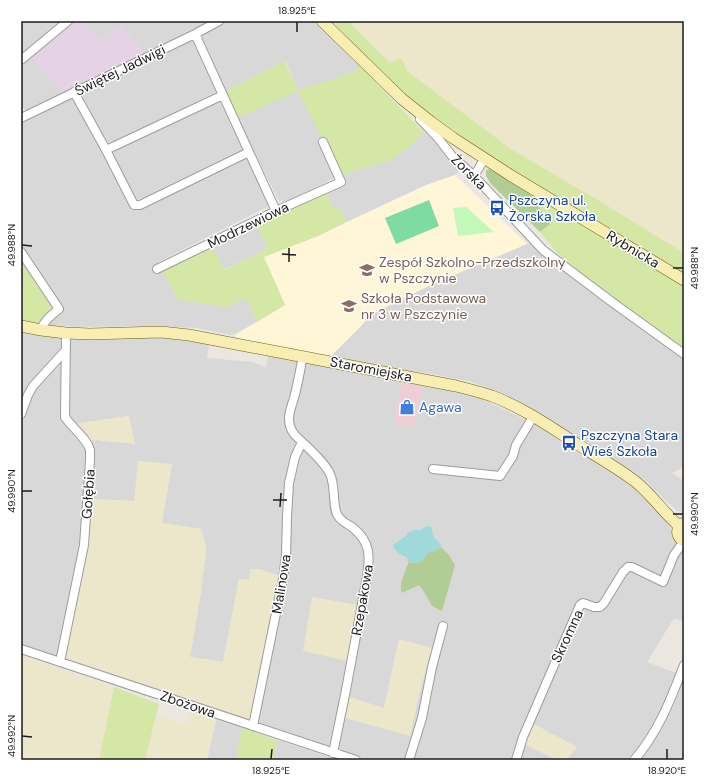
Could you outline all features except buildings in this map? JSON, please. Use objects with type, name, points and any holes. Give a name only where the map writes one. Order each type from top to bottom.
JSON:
[{"type":"street","points":[[21,60],[68,21]]},
{"type":"street","name":"Świętej Jadwigi","points":[[22,115],[74,92],[219,21]]},
{"type":"street","name":"Żorska","points":[[322,21],[402,99],[438,138],[452,156],[474,176],[543,250],[684,354]]},
{"type":"street","points":[[195,34],[276,211]]},
{"type":"street","points":[[74,92],[134,205],[140,205],[249,152]]},
{"type":"street","points":[[106,150],[223,95]]},
{"type":"street","name":"Rybnicka","points":[[402,99],[442,130],[523,183],[684,280]]},
{"type":"street","name":"Modrzewiowa","points":[[156,269],[276,211],[341,182],[323,142]]},
{"type":"street","points":[[474,176],[485,158]]},
{"type":"street","points":[[21,252],[59,309],[47,319],[41,330]]},
{"type":"street","name":"Staromiejska","points":[[21,326],[66,333],[90,334],[161,332],[203,338],[456,386],[491,396],[533,417],[605,461],[636,482],[682,524]]},
{"type":"street","name":"Gołębia","points":[[60,662],[84,544],[90,460],[90,450],[85,441],[65,417],[66,333]]},
{"type":"street","points":[[21,414],[28,395],[34,386],[65,351]]},
{"type":"street","name":"Rzepakowa","points":[[303,356],[294,399],[290,409],[289,425],[292,432],[324,464],[333,481],[337,515],[360,535],[365,542],[370,560],[333,752]]},
{"type":"street","points":[[433,469],[500,476],[513,456],[516,445],[533,417]]},
{"type":"street","name":"Malinowa","points":[[253,726],[284,580],[289,483],[295,457],[302,442]]},
{"type":"street","points":[[682,524],[677,530],[680,539],[684,541]]},
{"type":"street","name":"Skromna","points":[[516,760],[523,737],[580,605],[583,603],[600,607],[623,572],[628,567],[632,567],[663,582],[674,555],[684,541]]},
{"type":"street","points":[[409,760],[422,718],[432,667],[443,626]]},
{"type":"street","name":"Zbożowa","points":[[21,649],[356,760]]},
{"type":"street","points":[[634,760],[654,732],[668,705],[684,665]]},
{"type":"shaded area","points":[[21,21],[63,21],[21,56]]},
{"type":"shaded area","points":[[74,21],[82,21],[101,41],[120,25],[145,53],[63,93],[30,57]]},
{"type":"shaded area","points":[[82,21],[211,21],[145,53],[120,25],[101,41]]},
{"type":"shaded area","points":[[225,21],[313,21],[361,68],[340,77],[323,138],[335,177],[306,194],[284,202],[279,201],[237,118],[298,90],[286,61],[226,91],[200,39],[202,34]]},
{"type":"shaded area","points":[[348,21],[684,21],[684,253],[511,149],[407,71],[401,59],[390,63]]},
{"type":"shaded area","points":[[193,38],[216,87],[216,92],[112,143],[103,140],[81,93]]},
{"type":"shaded area","points":[[30,56],[63,93],[26,111],[21,105],[21,64]]},
{"type":"shaded area","points":[[76,95],[130,207],[141,208],[246,153],[269,206],[158,262],[162,270],[246,298],[257,322],[236,334],[230,335],[197,328],[151,326],[83,327],[50,325],[49,322],[62,313],[60,304],[21,248],[21,120]]},
{"type":"shaded area","points":[[221,98],[245,148],[145,197],[135,200],[110,151]]},
{"type":"shaded area","points":[[424,132],[461,169],[455,175],[426,185],[346,222],[341,210],[333,208],[326,192],[342,176],[356,170],[389,161],[410,146]]},
{"type":"shaded area","name":"Zespół Szkolno-Przedszkolny w Pszczynie","points":[[455,175],[527,244],[435,283],[370,315],[330,357],[274,347],[236,338],[236,334],[285,305],[263,257],[318,236],[426,185]]},
{"type":"shaded area","points":[[256,223],[268,248],[223,270],[211,244]]},
{"type":"shaded area","points":[[532,243],[684,356],[684,467],[672,473],[684,481],[684,512],[677,511],[643,479],[580,438],[506,395],[472,382],[330,357],[362,325],[369,315],[435,283]]},
{"type":"shaded area","points":[[21,330],[33,335],[62,337],[61,350],[27,388],[21,402]]},
{"type":"shaded area","points":[[69,337],[148,337],[195,341],[209,345],[207,358],[253,362],[266,367],[268,354],[402,382],[394,422],[414,427],[422,386],[462,393],[484,400],[532,423],[580,450],[639,490],[669,526],[682,548],[684,554],[684,622],[674,618],[647,662],[676,673],[663,708],[650,733],[626,760],[566,760],[577,746],[523,743],[557,760],[367,760],[256,724],[280,576],[251,569],[249,580],[239,579],[223,662],[190,657],[201,592],[206,550],[201,529],[161,523],[172,464],[134,501],[92,499],[88,441],[97,440],[113,442],[128,416],[74,424],[65,412]],"holes":[[[397,647],[419,694],[410,736],[342,695],[384,708]]]},
{"type":"shaded area","points":[[62,359],[62,416],[84,442],[87,451],[82,543],[57,657],[21,645],[21,411],[32,393]]},
{"type":"shaded area","points":[[402,382],[422,386],[414,427],[394,422]]},
{"type":"shaded area","points":[[129,416],[135,444],[97,440],[88,441],[74,424]]},
{"type":"shaded area","points":[[138,461],[172,464],[162,523],[201,529],[205,542],[206,550],[201,592],[190,657],[223,662],[239,579],[249,580],[251,569],[260,569],[281,576],[251,720],[248,721],[65,660],[64,657],[81,577],[92,499],[134,501]]},
{"type":"shaded area","points":[[312,597],[358,605],[348,661],[303,651]]},
{"type":"shaded area","points":[[399,639],[432,648],[419,694],[410,736],[338,716],[342,695],[384,708]]},
{"type":"shaded area","points":[[21,655],[114,687],[99,760],[21,760]]},
{"type":"shaded area","points":[[684,674],[684,760],[641,760],[641,755],[673,708]]},
{"type":"shaded area","points":[[190,711],[216,720],[207,760],[145,760],[157,715],[187,724]]},
{"type":"shaded area","points":[[216,720],[242,728],[236,760],[207,760]]},
{"type":"shaded area","points":[[532,723],[577,747],[566,760],[557,760],[523,743]]},
{"type":"shaded area","points":[[277,740],[338,760],[273,760]]},
{"type":"green space","points":[[331,21],[348,21],[390,63],[401,58],[407,71],[511,149],[684,253],[684,273],[476,147],[446,127],[404,94]]},
{"type":"green space","points":[[285,61],[298,90],[340,77],[361,68],[424,132],[409,147],[389,161],[356,170],[342,176],[298,91],[237,118],[226,91]]},
{"type":"green space","points":[[489,169],[529,192],[550,224],[540,232],[491,184],[486,176],[486,170]]},
{"type":"green space","points":[[326,192],[333,208],[341,209],[346,222],[318,236],[264,257],[285,305],[257,322],[246,298],[227,307],[178,300],[162,270],[211,244],[224,270],[268,248],[256,223]]},
{"type":"green space","points":[[529,192],[684,287],[684,350],[609,295],[557,253],[540,232],[550,224]]},
{"type":"green space","points":[[429,200],[439,226],[396,244],[385,218]]},
{"type":"green space","points":[[466,207],[494,232],[458,236],[453,208]]},
{"type":"green space","points":[[21,261],[53,305],[48,313],[36,324],[21,319]]},
{"type":"green space","points":[[441,547],[448,554],[455,565],[442,611],[432,606],[419,585],[402,593],[401,590],[403,577],[409,561],[412,563],[421,562],[429,552],[435,551]]},
{"type":"green space","points":[[114,687],[159,704],[145,760],[99,760]]},
{"type":"green space","points":[[242,728],[277,740],[273,760],[236,760]]},
{"type":"water","points":[[431,526],[433,536],[441,547],[435,551],[429,552],[421,562],[415,563],[409,561],[406,557],[395,550],[393,545],[407,535],[407,533],[415,530],[422,530],[424,527]]},
{"type":"place","name":"Pszczyna ul. Żorska Szkoła","points":[[497,208]]},
{"type":"place","name":"Zespół Szkolno-Przedszkolny w Pszczynie","points":[[367,270]]},
{"type":"place","name":"Szkoła Podstawowa nr 3 w Pszczynie","points":[[349,306]]},
{"type":"place","name":"Agawa","points":[[407,407]]},
{"type":"place","name":"Pszczyna Stara Wieś Szkoła","points":[[569,443]]}]
